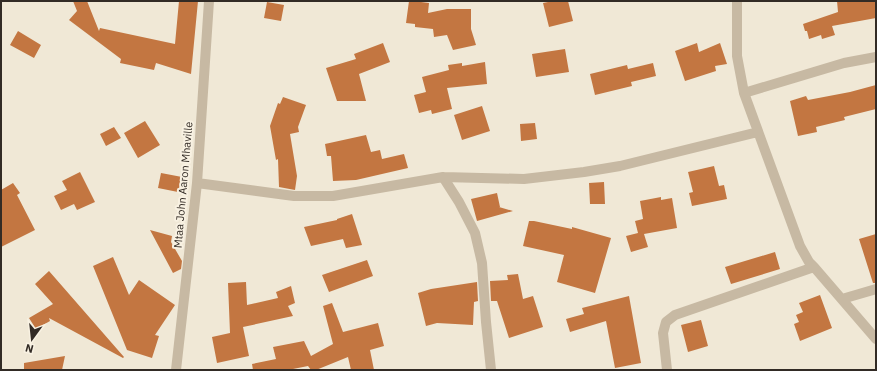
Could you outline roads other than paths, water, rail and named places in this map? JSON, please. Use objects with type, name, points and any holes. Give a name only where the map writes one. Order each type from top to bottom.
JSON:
[{"type":"street","name":"Mtaa John Aaron Mhaville","points":[[176,370],[197,183],[209,1]]},
{"type":"street","points":[[737,1],[737,56],[744,93],[800,246],[809,262],[876,339]]},
{"type":"street","points":[[744,93],[844,63],[876,57]]},
{"type":"street","points":[[197,183],[294,196],[333,196],[443,177],[524,179],[620,166],[758,132]]},
{"type":"street","points":[[443,177],[459,202],[475,233],[482,263],[491,370]]},
{"type":"street","points":[[667,370],[663,332],[666,322],[675,315],[814,267]]},
{"type":"street","points":[[842,299],[876,288]]}]
